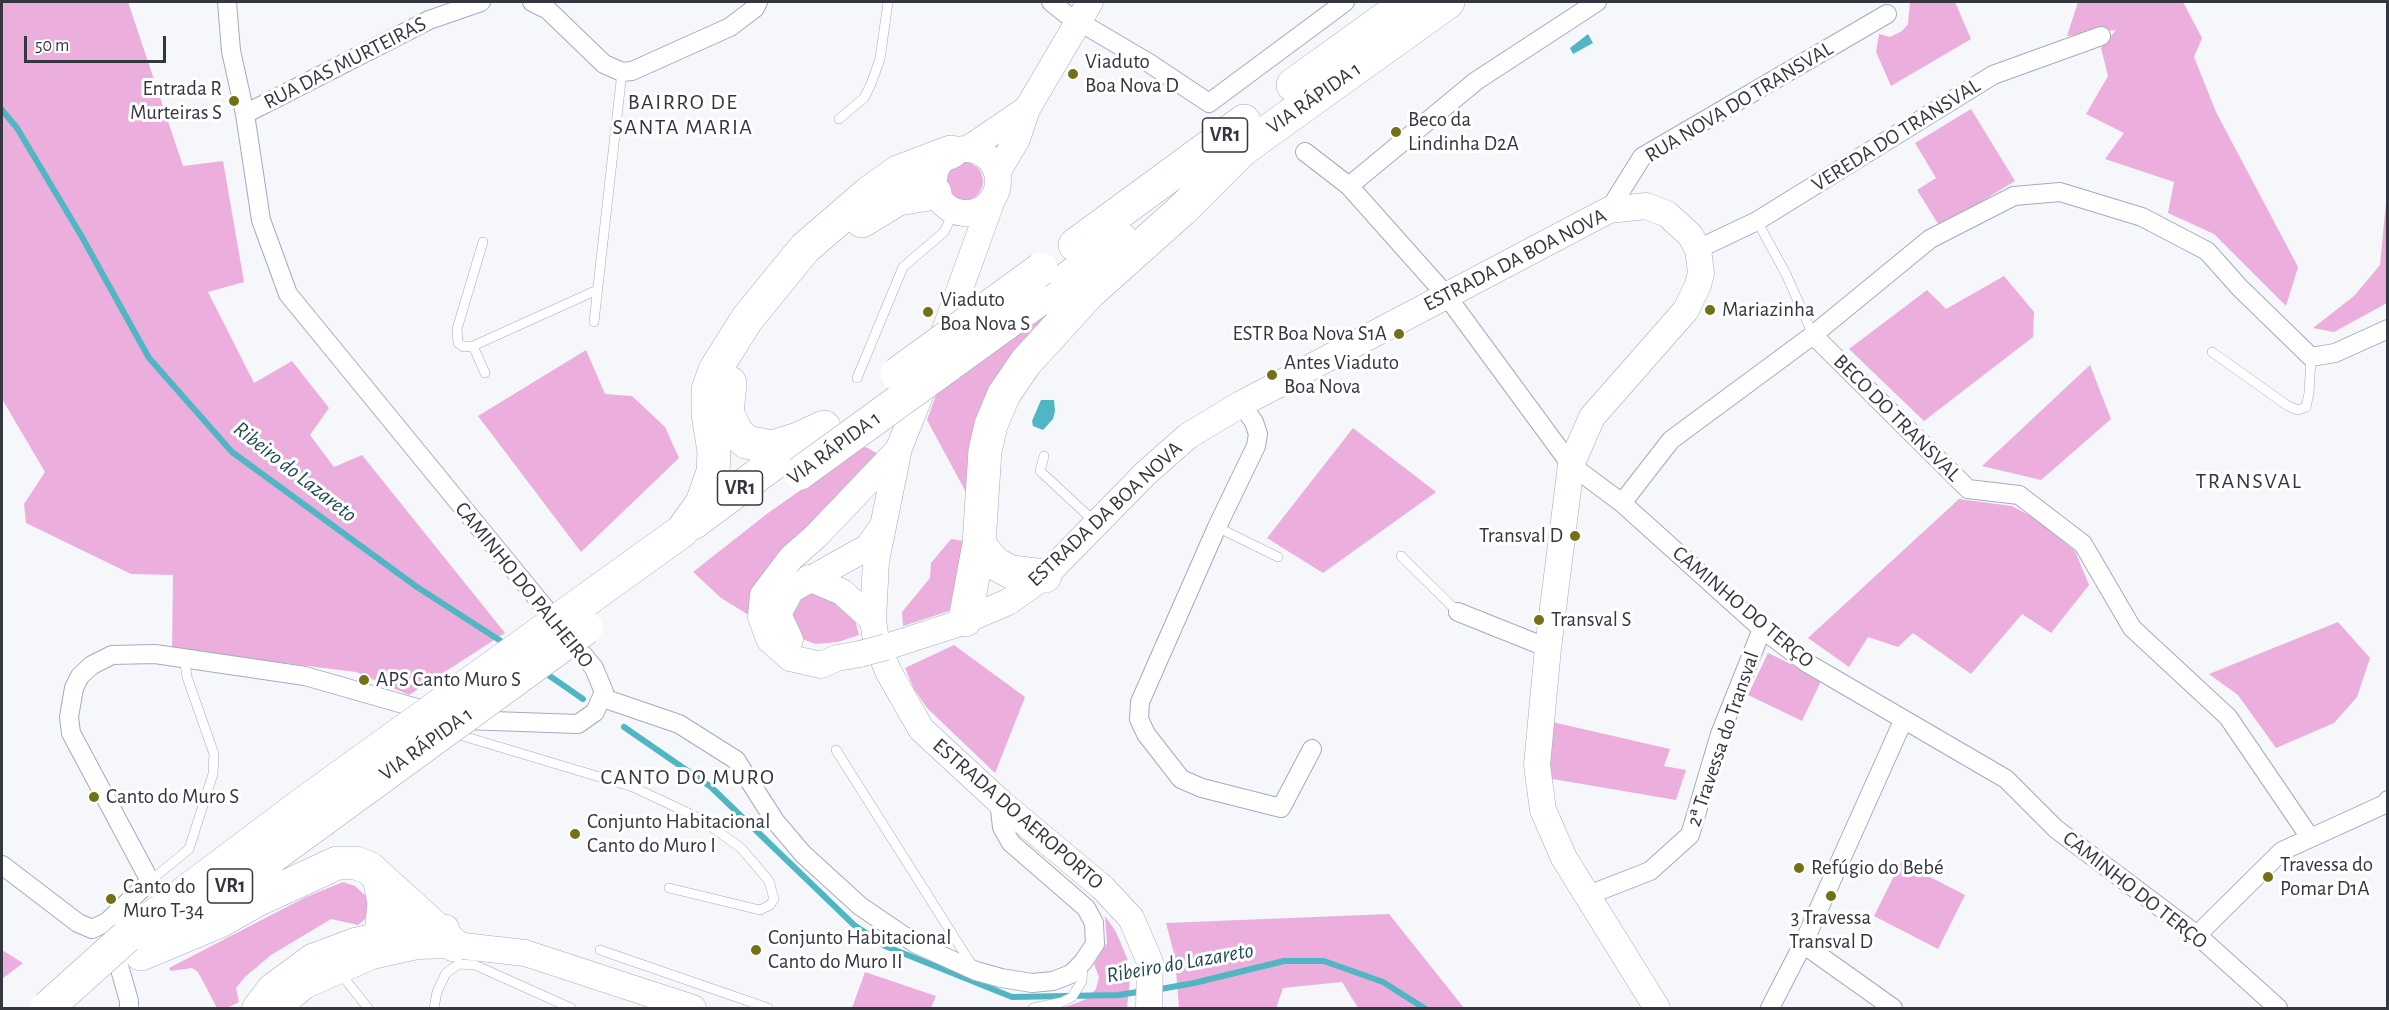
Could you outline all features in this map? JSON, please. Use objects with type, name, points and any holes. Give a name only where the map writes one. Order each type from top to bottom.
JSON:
[{"type":"highway","name":"VIA RÁPIDA 1","points":[[47,1008],[125,938],[314,811],[688,541],[805,446],[1041,269],[1408,2]]},
{"type":"highway","name":"VIA RÁPIDA 1","points":[[805,446],[1037,301],[1245,147],[1448,2]]},
{"type":"highway","points":[[960,623],[979,544],[985,451],[991,424],[1004,394],[1026,362],[1089,293],[1183,208],[1245,147]]},
{"type":"highway","points":[[688,541],[713,472],[717,414],[729,384],[753,340],[807,271],[859,223],[898,199],[938,195],[960,150]]},
{"type":"highway","points":[[717,414],[746,442],[772,447],[805,446]]},
{"type":"highway","points":[[979,544],[994,563],[1011,572],[1045,576]]},
{"type":"highway","points":[[125,938],[220,921],[257,900],[337,863],[356,863],[369,868],[445,936]]},
{"type":"highway","points":[[379,877],[384,903],[381,935]]},
{"type":"highway","name":"VIA RÁPIDA 1","points":[[80,1008],[125,938]]},
{"type":"main road","points":[[997,173],[1017,140],[1027,109],[1085,11]]},
{"type":"main road","points":[[960,150],[1027,109]]},
{"type":"main road","points":[[899,448],[973,257],[997,188],[997,173],[993,162],[985,155],[960,150]]},
{"type":"main road","points":[[938,195],[982,210],[992,200]]},
{"type":"main road","points":[[938,195],[973,257]]},
{"type":"main road","name":"ESTRADA DA BOA NOVA","points":[[899,448],[816,536],[791,558],[773,579],[763,596],[761,617],[769,639],[790,658],[821,665],[960,623],[1008,602],[1045,576],[1096,523],[1188,436],[1241,404],[1609,210],[1646,206],[1667,214],[1690,235],[1698,249]]},
{"type":"main road","points":[[1657,1008],[1586,896],[1549,829],[1539,788],[1539,731],[1571,465],[1592,417],[1686,310],[1698,285],[1701,261],[1698,249]]},
{"type":"main road","name":"ESTRADA DO AEROPORTO","points":[[868,551],[882,527],[899,448]]},
{"type":"main road","name":"ESTRADA DO AEROPORTO","points":[[899,448],[871,512],[865,603],[873,620],[876,641],[888,671],[921,729],[999,801],[1103,888],[1131,918],[1150,962],[1149,1008]]},
{"type":"main road","points":[[816,536],[834,537],[868,551]]},
{"type":"main road","points":[[848,656],[800,648],[789,640],[778,614],[784,599],[791,590],[809,578],[868,551]]},
{"type":"main road","points":[[809,578],[842,592],[873,620]]},
{"type":"main road","points":[[279,1008],[304,986],[338,970],[372,956],[417,946],[460,929],[489,937],[514,950],[680,1006]]},
{"type":"main road","points":[[255,1008],[271,987],[312,957],[381,935],[445,936]]},
{"type":"street","name":"CAMINHO DO PALHEIRO","points":[[227,2],[231,51],[245,114],[261,220],[288,294],[594,668],[602,685],[603,698]]},
{"type":"street","name":"RUA DAS MURTEIRAS","points":[[245,114],[429,20],[480,2]]},
{"type":"street","points":[[532,2],[548,10],[604,63],[622,72],[632,71],[730,27],[755,8],[758,2]]},
{"type":"street","points":[[1051,2],[1085,11],[1209,103],[1345,2]]},
{"type":"street","points":[[1349,186],[1476,81],[1597,2]]},
{"type":"street","name":"RUA NOVA DO TRANSVAL","points":[[1609,210],[1642,157],[1887,14]]},
{"type":"street","name":"VEREDA DO TRANSVAL","points":[[1698,249],[1757,221],[1993,75],[2101,36]]},
{"type":"street","name":"CAMINHO DO TERÇO","points":[[1305,152],[1349,186],[1446,296],[1571,465],[1622,503],[1762,629],[1807,663],[2006,779],[2056,829],[2197,935],[2278,1008]]},
{"type":"street","points":[[1622,503],[1671,440],[1813,335],[1930,239],[2014,196],[2060,192],[2142,217],[2207,250],[2240,288],[2311,357],[2336,353],[2388,329]]},
{"type":"street","name":"BECO DO TRANSVAL","points":[[1813,335],[1968,489],[2019,495],[2083,544],[2132,628],[2228,717],[2308,836]]},
{"type":"street","points":[[1241,404],[1254,422],[1258,434],[1256,446],[1216,527],[1140,702],[1138,718],[1146,734],[1181,779],[1202,788],[1281,807],[1312,749]]},
{"type":"street","points":[[1458,612],[1548,648]]},
{"type":"street","name":"2ª Travessa do Transval","points":[[1586,896],[1650,871],[1690,835],[1720,734],[1762,629]]},
{"type":"street","points":[[129,1008],[125,938],[150,881],[70,733],[70,701],[80,676],[92,665],[112,654],[132,652],[184,657],[305,676],[460,719],[578,724],[595,712],[603,698],[679,723],[736,760],[775,821],[803,854],[852,899],[916,944],[976,971],[1032,983],[1053,981],[1071,974],[1083,962],[1095,944],[1094,923],[1086,908],[1011,843],[1002,827],[999,801]]},
{"type":"street","points":[[1770,1008],[1803,944],[1903,721]]},
{"type":"street","points":[[2197,935],[2282,851],[2308,836],[2385,804],[2388,800]]},
{"type":"street","points":[[2,865],[87,928],[95,928],[125,938]]},
{"type":"street","points":[[1803,944],[1867,1000],[1893,1008]]},
{"type":"lane","points":[[840,119],[864,98],[871,84],[880,59],[888,2]]},
{"type":"lane","points":[[594,322],[622,72]]},
{"type":"lane","points":[[857,378],[903,267],[944,232],[938,195]]},
{"type":"lane","name":"BECO DO TRANSVAL","points":[[1757,221],[1786,274],[1813,335]]},
{"type":"lane","points":[[483,243],[457,329],[458,343],[464,347],[473,346],[597,290]]},
{"type":"lane","points":[[473,346],[485,373]]},
{"type":"lane","points":[[2212,352],[2288,406],[2298,410],[2306,407],[2311,357]]},
{"type":"lane","points":[[1044,456],[1040,471],[1096,523]]},
{"type":"lane","points":[[1216,527],[1278,557]]},
{"type":"lane","points":[[1401,556],[1458,612]]},
{"type":"lane","points":[[150,881],[189,849],[213,774],[214,754],[187,677],[184,657]]},
{"type":"lane","points":[[460,719],[457,730],[463,736],[633,787],[701,819],[741,848],[769,881],[774,898],[770,905],[760,910],[669,888]]},
{"type":"lane","points":[[836,750],[976,971]]},
{"type":"lane","points":[[600,950],[768,1008]]},
{"type":"lane","points":[[1033,1008],[1062,1002],[1072,997],[1082,981],[1083,962]]},
{"type":"lane","points":[[434,1008],[437,992],[446,973],[459,964],[475,965],[571,1008]]},
{"type":"lane","points":[[338,970],[368,1008]]},
{"type":"shaded area","points":[[2,2],[128,2],[183,166],[223,161],[244,282],[208,292],[254,383],[292,361],[329,408],[310,435],[334,467],[362,455],[505,633],[409,695],[356,672],[172,649],[173,575],[131,574],[26,523],[24,504],[45,472],[2,399]]},
{"type":"shaded area","points":[[1910,2],[1955,2],[1971,39],[1891,86],[1876,52],[1879,34],[1890,37],[1902,31],[1908,24]]},
{"type":"shaded area","points":[[2078,2],[2183,2],[2202,38],[2194,57],[2216,112],[2298,267],[2286,306],[2214,234],[2168,213],[2174,182],[2105,159],[2124,133],[2086,114],[2108,76],[2101,48],[2116,30],[2067,36]]},
{"type":"shaded area","points":[[1971,109],[2015,181],[1940,227],[1917,190],[1936,178],[1915,143]]},
{"type":"shaded area","points":[[964,162],[971,163],[977,168],[982,174],[982,188],[977,194],[971,199],[964,200],[957,199],[951,194],[946,188],[945,181],[946,174],[951,168],[957,163]]},
{"type":"shaded area","points":[[2387,192],[2387,303],[2334,332],[2313,328],[2354,296],[2380,265]]},
{"type":"shaded area","points":[[2004,276],[2034,312],[2033,337],[1924,421],[1849,349],[1927,290],[1946,309]]},
{"type":"shaded area","points":[[1060,296],[1029,345],[976,486],[952,610],[903,626],[902,612],[930,578],[931,563],[951,539],[964,541],[968,496],[927,420],[937,392]]},
{"type":"shaded area","points":[[586,350],[605,394],[632,396],[665,427],[679,458],[581,552],[478,416]]},
{"type":"shaded area","points":[[2090,365],[2111,419],[2041,480],[1982,466]]},
{"type":"shaded area","points":[[1353,428],[1436,492],[1323,573],[1267,538]]},
{"type":"shaded area","points":[[866,447],[878,454],[752,617],[721,598],[693,572],[768,513],[858,450]]},
{"type":"shaded area","points":[[1959,499],[2012,506],[2034,518],[2075,551],[2089,585],[2051,633],[2022,614],[1971,674],[1913,633],[1898,647],[1868,637],[1849,667],[1808,638]]},
{"type":"shaded area","points":[[821,590],[854,616],[859,635],[838,642],[815,644],[800,638],[788,609],[802,593]]},
{"type":"shaded area","points":[[2338,622],[2370,658],[2357,697],[2334,723],[2276,748],[2238,695],[2209,674]]},
{"type":"shaded area","points":[[954,645],[1025,697],[995,773],[927,708],[914,689],[905,668]]},
{"type":"shaded area","points":[[1768,653],[1822,679],[1802,721],[1748,695]]},
{"type":"shaded area","points":[[1548,721],[1670,749],[1664,766],[1686,770],[1676,800],[1547,778]]},
{"type":"shaded area","points":[[1901,862],[1965,895],[1938,949],[1874,916]]},
{"type":"shaded area","points":[[343,882],[355,886],[369,899],[366,918],[358,925],[331,919],[271,955],[245,977],[236,988],[239,1002],[227,1008],[217,1008],[198,972],[192,968],[171,971],[169,968],[306,897]]},
{"type":"shaded area","points":[[1389,914],[1464,1008],[1358,1008],[1342,982],[1283,988],[1276,1008],[1179,1008],[1175,958],[1166,923]]},
{"type":"shaded area","points":[[1105,916],[1116,932],[1127,958],[1130,979],[1127,1008],[1063,1008],[1084,1000],[1096,989],[1099,977],[1094,964],[1107,943]]},
{"type":"shaded area","points":[[2,950],[23,963],[2,979]]},
{"type":"shaded area","points":[[865,972],[936,996],[931,1008],[852,1008]]},
{"type":"water","points":[[1588,34],[1593,43],[1573,54],[1570,48]]},
{"type":"water","points":[[1041,400],[1054,400],[1055,411],[1053,419],[1043,430],[1033,426],[1032,421]]},
{"type":"waterway","name":"Ribeiro do Lazareto","points":[[2,110],[17,128],[82,237],[149,358],[232,452],[417,587],[507,645]]},
{"type":"waterway","name":"Ribeiro do Lazareto","points":[[544,672],[583,699]]},
{"type":"waterway","name":"Ribeiro do Lazareto","points":[[624,727],[711,787],[854,925],[885,946],[1012,997],[1119,995],[1144,991]]},
{"type":"waterway","name":"Ribeiro do Lazareto","points":[[1155,990],[1284,961],[1324,961],[1383,982],[1424,1008]]},
{"type":"place","name":"Viaduto Boa Nova D","points":[[1073,74]]},
{"type":"place","name":"Entrada R Murteiras S","points":[[234,101]]},
{"type":"place","name":"Beco da Lindinha D2A","points":[[1396,132]]},
{"type":"place","name":"Mariazinha","points":[[1710,310]]},
{"type":"place","name":"Viaduto Boa Nova S","points":[[928,312]]},
{"type":"place","name":"ESTR Boa Nova S1A","points":[[1399,334]]},
{"type":"place","name":"Antes Viaduto Boa Nova","points":[[1272,375]]},
{"type":"place","name":"Transval D","points":[[1575,536]]},
{"type":"place","name":"Transval S","points":[[1539,620]]},
{"type":"place","name":"APS Canto Muro S","points":[[364,680]]},
{"type":"place","name":"Canto do Muro S","points":[[94,797]]},
{"type":"place","name":"Conjunto Habitacional Canto do Muro I","points":[[575,834]]},
{"type":"place","name":"Refúgio do Bebé","points":[[1799,868]]},
{"type":"place","name":"Travessa do Pomar D1A","points":[[2268,877]]},
{"type":"place","name":"3 Travessa Transval D","points":[[1831,896]]},
{"type":"place","name":"Canto do Muro T-34","points":[[111,899]]},
{"type":"place","name":"Conjunto Habitacional Canto do Muro II","points":[[756,950]]},
{"type":"district","name":"BAIRRO DE SANTA MARIA","points":[[683,114]]},
{"type":"district","name":"TRANSVAL","points":[[2249,481]]},
{"type":"district","name":"CANTO DO MURO","points":[[688,777]]}]
